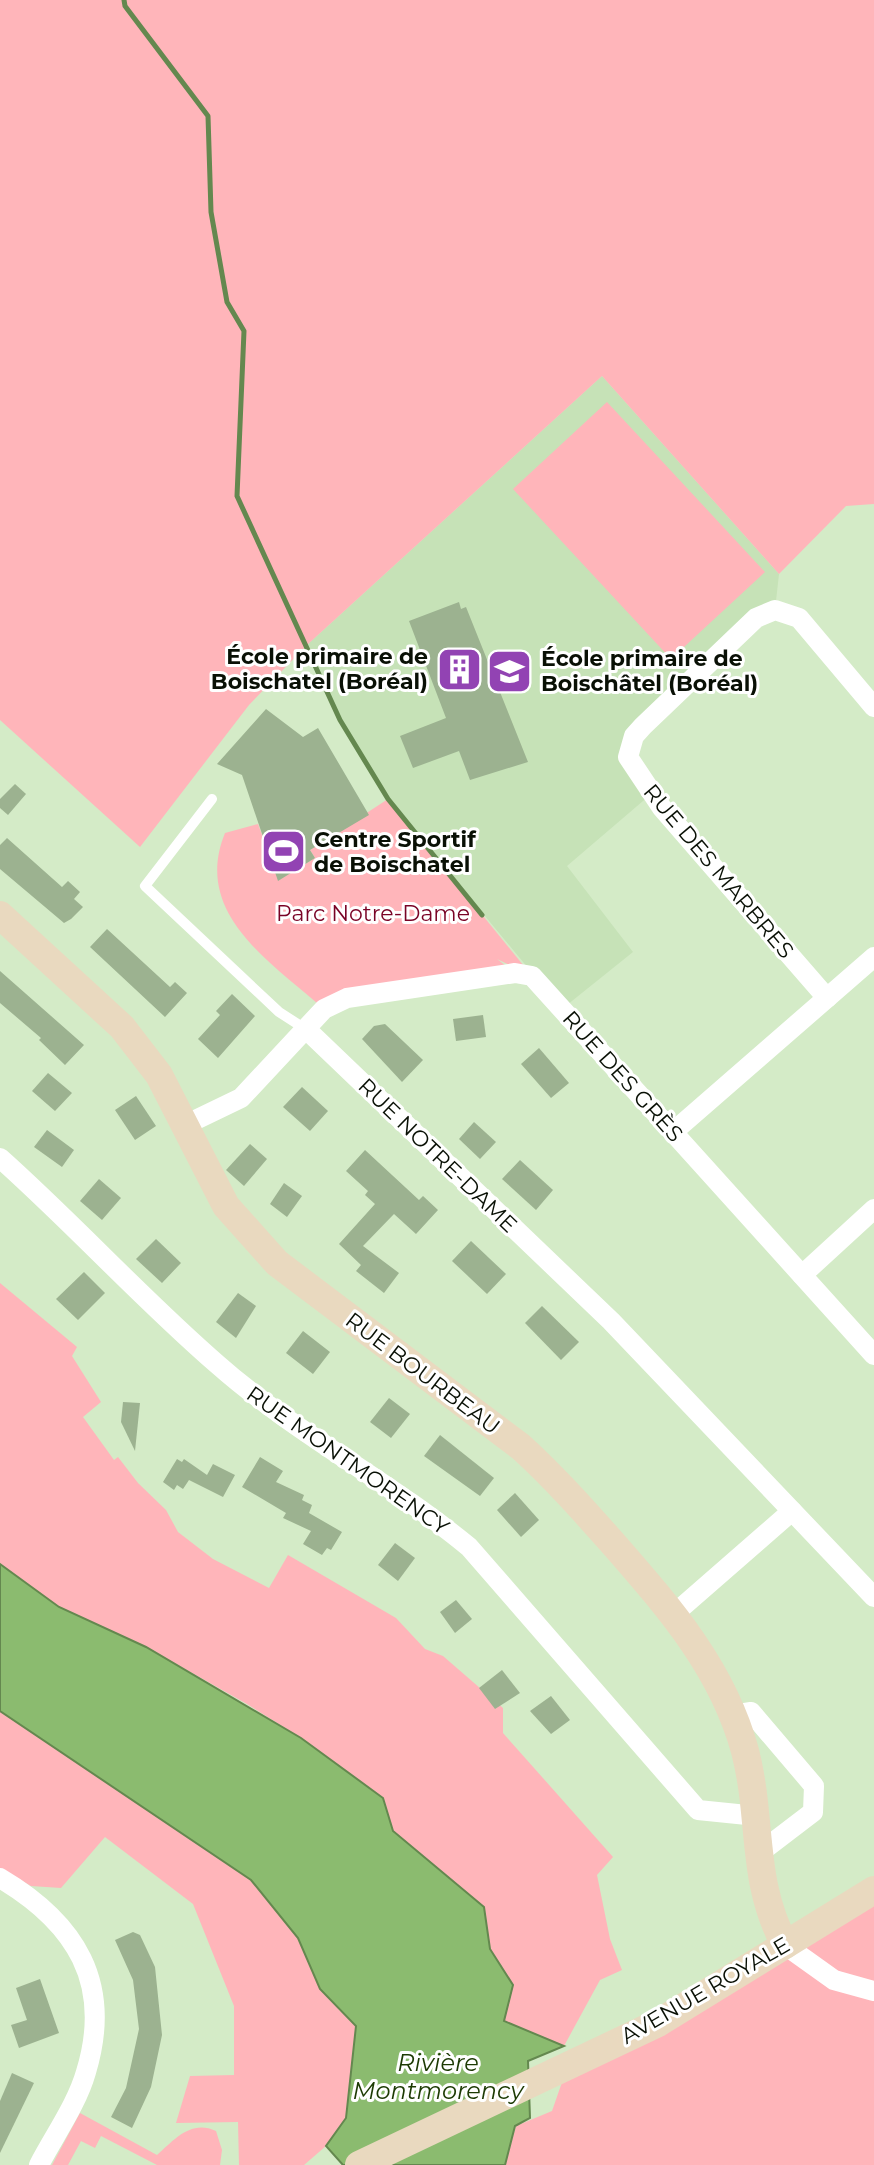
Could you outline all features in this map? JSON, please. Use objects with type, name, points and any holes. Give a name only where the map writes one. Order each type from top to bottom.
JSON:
[{"type":"street","name":"RUE DES MARBRES","points":[[827,998],[662,808],[628,757],[634,736],[643,726],[756,618],[775,610],[799,618],[874,707]]},
{"type":"street","points":[[0,915],[122,1027],[159,1075],[185,1125],[241,1098],[307,1030]]},
{"type":"street","points":[[673,1132],[874,957]]},
{"type":"street","name":"RUE DES GRÈS","points":[[307,1030],[324,1009],[347,998],[504,974],[532,976],[874,1355]]},
{"type":"street","name":"RUE NOTRE-DAME","points":[[307,1030],[611,1321],[874,1597]]},
{"type":"street","name":"RUE BOURBEAU","points":[[185,1125],[226,1206],[277,1263],[521,1447],[556,1479],[674,1614],[720,1683],[744,1750],[757,1816],[759,1872],[771,1919],[785,1945],[813,1966],[834,1980],[874,1991]]},
{"type":"street","name":"RUE MONTMORENCY","points":[[0,1158],[70,1221],[215,1363],[265,1404],[427,1513],[469,1547],[698,1810],[757,1816]]},
{"type":"street","points":[[802,1275],[874,1209]]},
{"type":"street","points":[[674,1614],[792,1511]]},
{"type":"street","points":[[732,1715],[751,1712],[814,1786],[813,1812],[758,1854]]},
{"type":"street","points":[[0,1878],[29,1895],[67,1932],[90,1971],[97,2016],[86,2074],[39,2165]]},
{"type":"street","name":"AVENUE ROYALE","points":[[359,2165],[658,2023],[874,1890]]},
{"type":"lane","points":[[212,799],[145,886],[279,1012],[307,1030]]},
{"type":"shaded area","name":"École primaire de Boischâtel (Boréal)","points":[[602,376],[779,574],[775,610],[643,726],[628,757],[650,795],[567,866],[633,952],[562,1009],[388,799],[340,720],[307,645]]},
{"type":"green space","points":[[0,0],[874,0],[874,504],[846,506],[779,574],[602,376],[307,645],[249,705],[140,847],[0,720]]},
{"type":"green space","points":[[607,402],[765,572],[671,659],[513,489]]},
{"type":"green space","name":"Parc Notre-Dame","points":[[388,799],[532,976],[497,959],[515,973],[324,1009],[242,934],[228,912],[219,888],[218,862],[225,833],[258,824],[279,880],[315,858],[310,850]]},
{"type":"green space","points":[[0,1283],[77,1347],[72,1356],[101,1402],[83,1417],[114,1460],[118,1457],[138,1483],[166,1510],[178,1532],[213,1559],[269,1588],[288,1555],[396,1618],[425,1649],[443,1656],[503,1708],[503,1733],[613,1857],[597,1875],[610,1939],[622,1970],[600,1980],[564,2046],[504,2021],[513,1985],[490,1949],[482,1907],[393,1831],[383,1798],[301,1738],[247,1704],[146,1647],[60,1611],[0,1564]]},
{"type":"green space","points":[[0,1711],[251,1880],[298,1938],[320,1989],[356,2026],[346,2118],[326,2146],[304,2165],[239,2165],[238,2122],[176,2123],[190,2076],[234,2075],[234,2006],[193,1904],[105,1837],[61,1888],[31,1886],[0,1868]]},
{"type":"green space","points":[[874,1893],[874,2165],[505,2165],[516,2126],[552,2111],[568,2065]]},
{"type":"green space","points":[[80,2113],[157,2155],[191,2129],[216,2131],[222,2150],[220,2165],[157,2165],[101,2136],[95,2148],[81,2141],[68,2165],[52,2165]]},
{"type":"water","name":"Rivière Montmorency","points":[[0,1564],[59,1607],[146,1647],[301,1738],[383,1798],[393,1831],[484,1907],[490,1949],[513,1985],[504,2021],[564,2046],[528,2061],[530,2118],[515,2126],[505,2165],[343,2165],[326,2146],[346,2118],[356,2026],[320,1989],[298,1938],[251,1880],[0,1711]]},
{"type":"building","name":"École primaire de Boischatel (Boréal)","points":[[459,602],[461,609],[466,607],[528,762],[470,780],[459,751],[413,768],[400,736],[446,718],[409,621]]},
{"type":"building","points":[[266,709],[303,737],[318,728],[369,815],[310,850],[315,858],[278,881],[242,775],[217,764]]},
{"type":"building","points":[[15,784],[26,794],[8,815],[0,808],[0,799]]},
{"type":"building","points":[[7,838],[62,887],[68,881],[80,892],[74,899],[83,907],[71,919],[64,923],[0,869],[0,845]]},
{"type":"building","points":[[107,929],[170,987],[175,982],[187,993],[165,1017],[90,947]]},
{"type":"building","points":[[0,971],[84,1045],[65,1065],[39,1040],[41,1038],[0,1003]]},
{"type":"building","points":[[232,994],[255,1016],[218,1058],[198,1039],[220,1015],[216,1011]]},
{"type":"building","points":[[483,1015],[486,1037],[456,1041],[453,1019]]},
{"type":"building","points":[[385,1024],[423,1060],[402,1082],[362,1039],[374,1026]]},
{"type":"building","points":[[539,1048],[569,1083],[551,1098],[521,1064]]},
{"type":"building","points":[[48,1073],[72,1093],[55,1111],[32,1091]]},
{"type":"building","points":[[302,1087],[328,1111],[310,1131],[283,1107]]},
{"type":"building","points":[[136,1096],[156,1126],[135,1140],[115,1110]]},
{"type":"building","points":[[474,1122],[496,1142],[480,1159],[459,1139]]},
{"type":"building","points":[[47,1130],[74,1150],[62,1167],[34,1147]]},
{"type":"building","points":[[250,1144],[267,1159],[244,1186],[226,1170]]},
{"type":"building","points":[[365,1150],[419,1200],[423,1196],[438,1210],[416,1234],[394,1214],[363,1246],[399,1273],[384,1293],[356,1271],[361,1265],[339,1244],[375,1204],[365,1195],[368,1191],[346,1171]]},
{"type":"building","points":[[520,1160],[553,1190],[536,1210],[502,1179]]},
{"type":"building","points":[[99,1179],[121,1198],[102,1220],[80,1201]]},
{"type":"building","points":[[284,1183],[302,1196],[287,1217],[270,1204]]},
{"type":"building","points":[[156,1239],[181,1263],[162,1283],[136,1259]]},
{"type":"building","points":[[471,1241],[506,1274],[487,1294],[452,1261]]},
{"type":"building","points":[[84,1272],[105,1293],[78,1320],[56,1299]]},
{"type":"building","points":[[238,1293],[256,1306],[236,1338],[216,1322]]},
{"type":"building","points":[[542,1306],[579,1342],[561,1360],[525,1323]]},
{"type":"building","points":[[303,1331],[330,1352],[313,1374],[286,1353]]},
{"type":"building","points":[[389,1398],[410,1414],[391,1438],[370,1422]]},
{"type":"building","points":[[123,1402],[140,1403],[135,1451],[121,1422]]},
{"type":"building","points":[[440,1435],[494,1478],[480,1496],[424,1456]]},
{"type":"building","points":[[260,1457],[283,1471],[276,1482],[304,1495],[302,1500],[312,1505],[309,1513],[342,1532],[331,1550],[327,1548],[322,1555],[303,1544],[311,1531],[283,1518],[286,1513],[242,1487]]},
{"type":"building","points":[[177,1459],[182,1462],[184,1459],[207,1475],[213,1464],[235,1475],[223,1497],[189,1480],[183,1489],[177,1485],[174,1490],[163,1482]]},
{"type":"building","points":[[515,1493],[539,1520],[521,1537],[497,1510]]},
{"type":"building","points":[[395,1543],[415,1558],[398,1581],[378,1565]]},
{"type":"building","points":[[456,1600],[472,1619],[455,1633],[440,1612]]},
{"type":"building","points":[[502,1670],[520,1693],[495,1709],[479,1688]]},
{"type":"building","points":[[551,1696],[570,1720],[551,1734],[530,1711]]},
{"type":"building","points":[[133,1932],[140,1935],[155,1967],[162,2035],[151,2087],[132,2128],[111,2117],[126,2088],[139,2029],[133,1980],[115,1940]]},
{"type":"building","points":[[40,1979],[59,2033],[19,2048],[11,2025],[27,2020],[16,1988]]},
{"type":"building","points":[[12,2073],[34,2083],[0,2153],[0,2101]]},
{"type":"waterway","points":[[124,0],[125,6],[208,116],[211,212],[227,302],[244,331],[237,496],[340,720],[388,799],[482,915]]},
{"type":"place","name":"École primaire de Boischatel (Boréal)","points":[[459,669]]},
{"type":"place","name":"École primaire de Boischâtel (Boréal)","points":[[510,671]]},
{"type":"place","name":"Centre Sportif de Boischatel","points":[[283,852]]}]
